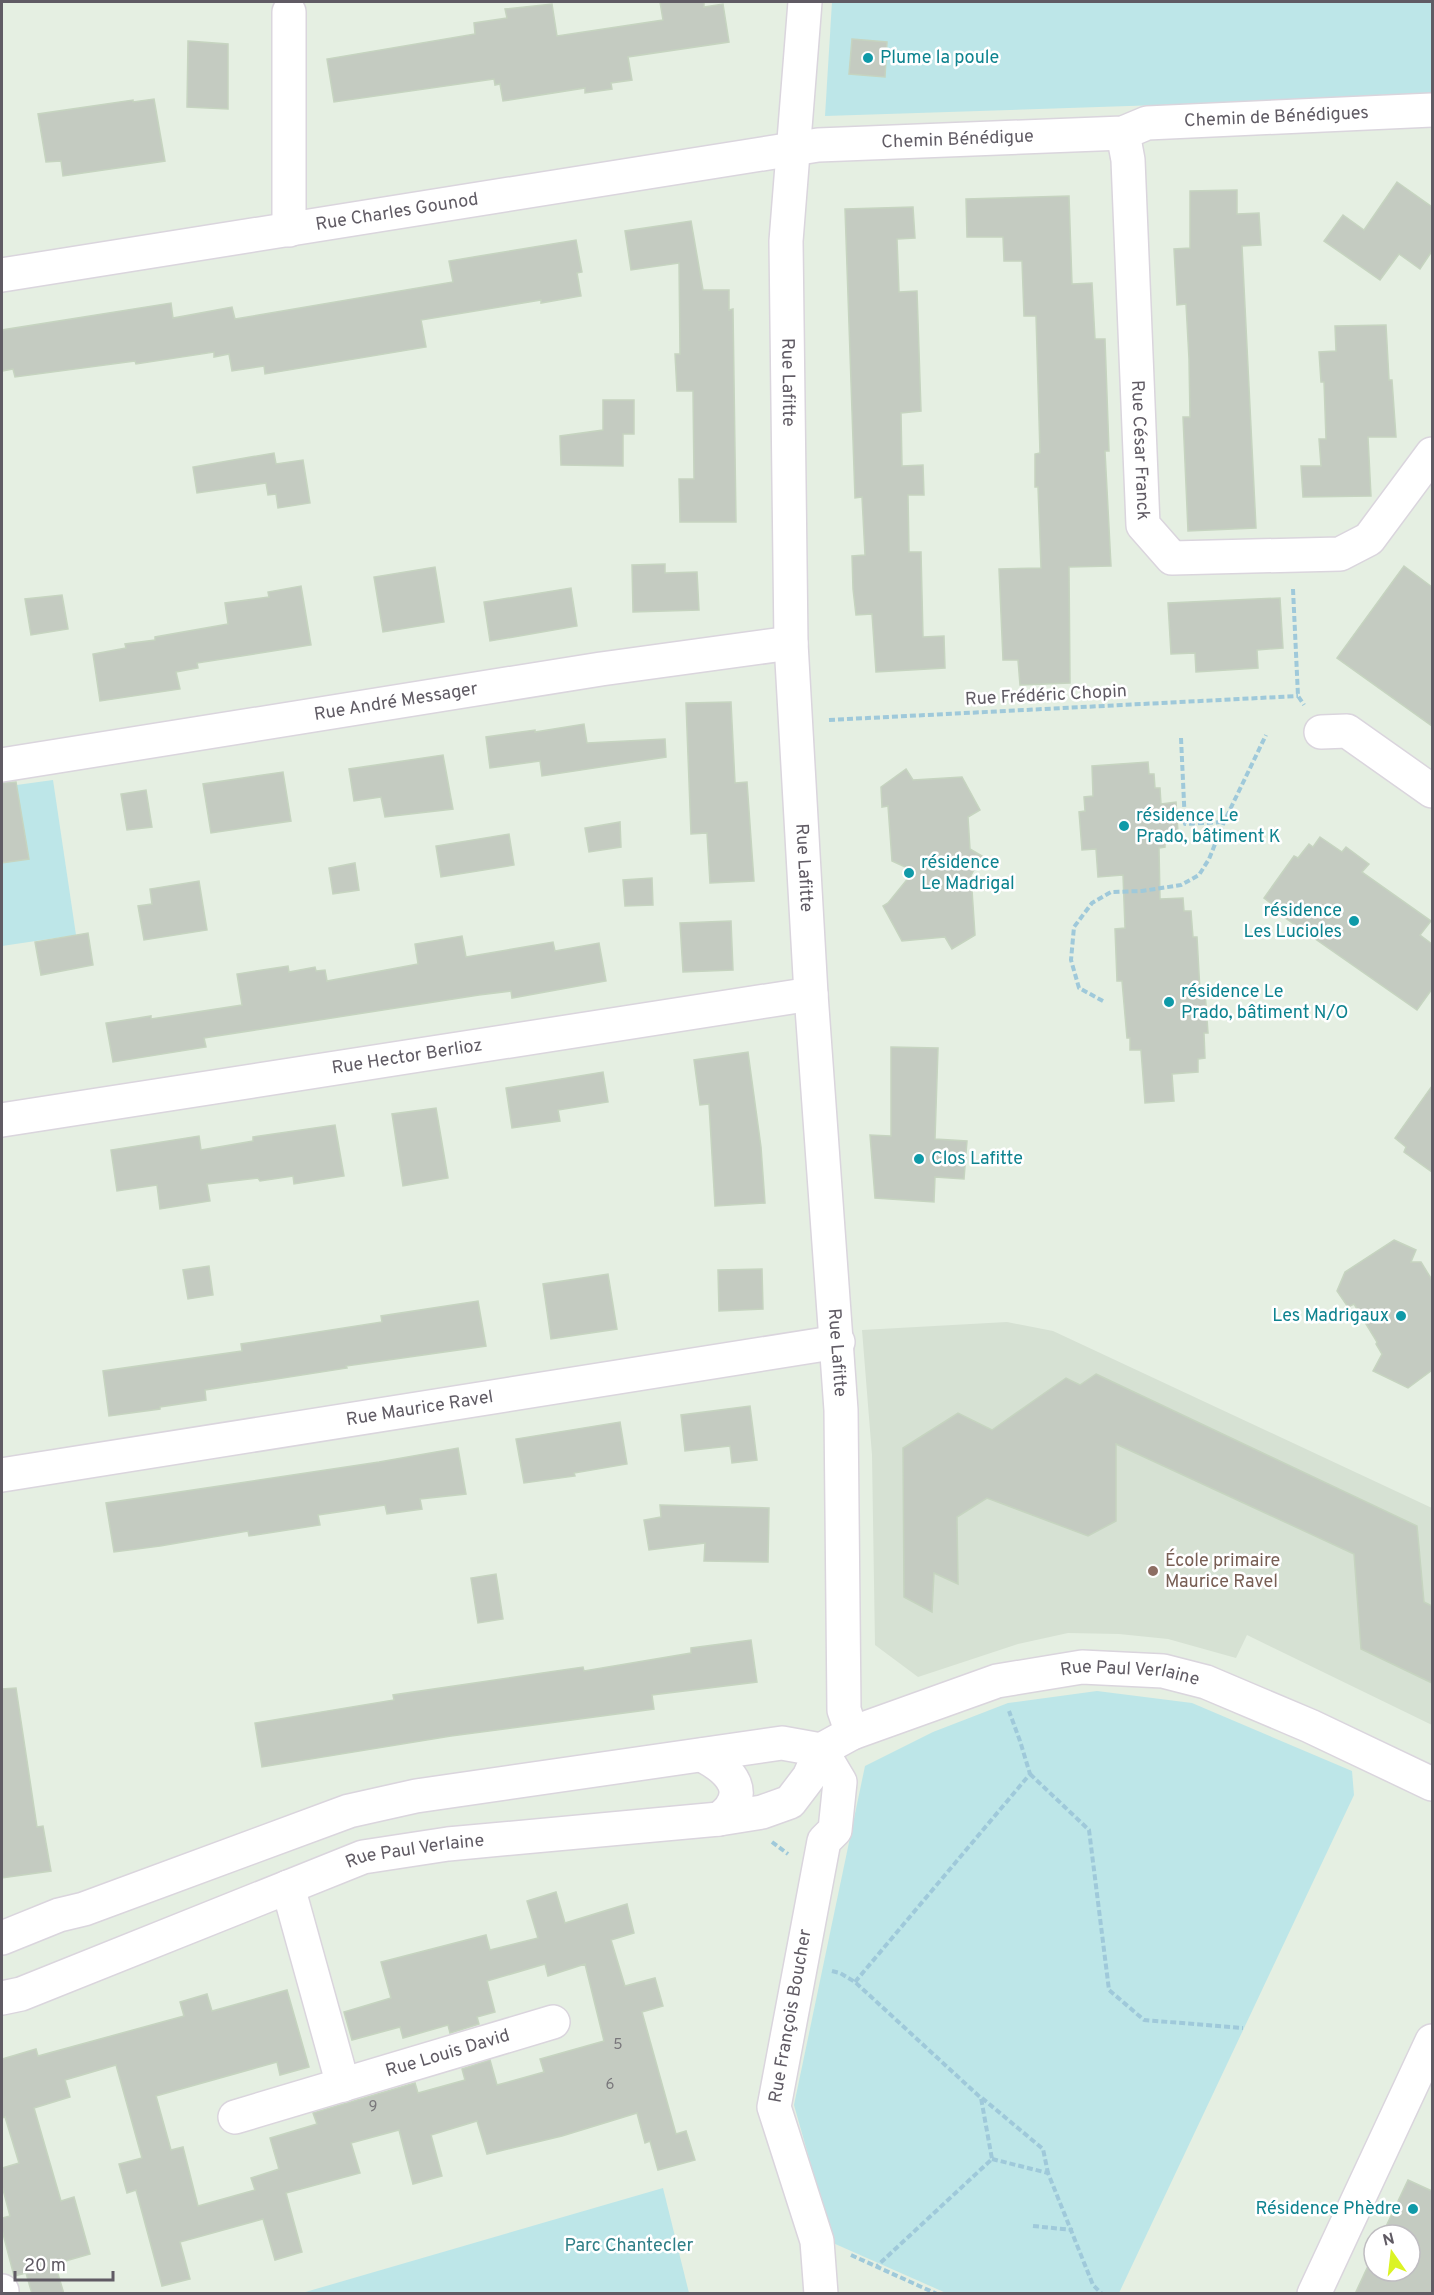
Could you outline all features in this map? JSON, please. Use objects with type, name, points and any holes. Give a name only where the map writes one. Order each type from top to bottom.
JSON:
[{"type":"street","name":"Rue Lafitte","points":[[806,2],[786,241],[791,644],[811,994],[838,1342],[843,1456],[844,1710],[852,1733]]},
{"type":"street","points":[[289,12],[289,230]]},
{"type":"street","name":"Chemin de Bénédigues","points":[[1123,133],[1147,123],[1432,110]]},
{"type":"street","name":"Chemin Bénédigue","points":[[792,149],[818,145],[1123,133]]},
{"type":"street","name":"Rue César Franck","points":[[1123,133],[1128,160],[1143,525],[1172,558],[1340,554],[1369,540],[1432,454]]},
{"type":"street","name":"Rue Charles Gounod","points":[[2,275],[792,149]]},
{"type":"street","name":"Rue André Messager","points":[[2,765],[589,671],[791,644]]},
{"type":"street","points":[[1321,732],[1347,731],[1432,791]]},
{"type":"street","name":"Rue Hector Berlioz","points":[[2,1120],[811,994]]},
{"type":"street","name":"Rue Maurice Ravel","points":[[2,1475],[838,1342]]},
{"type":"street","name":"Rue Paul Verlaine","points":[[821,1750],[852,1733],[997,1681],[1082,1667],[1162,1671],[1206,1682],[1310,1726],[1432,1784]]},
{"type":"street","points":[[2,1938],[59,1915],[84,1909],[349,1811],[416,1796],[782,1743],[821,1750],[809,1777],[790,1802],[824,1841]]},
{"type":"street","name":"Rue François Boucher","points":[[821,1750],[840,1782],[835,1830],[824,1841],[774,2107],[817,2241],[821,2294]]},
{"type":"street","points":[[702,1755],[722,1765],[734,1782],[736,1797],[732,1810],[719,1819]]},
{"type":"street","name":"Rue Paul Verlaine","points":[[2,1998],[21,1994],[363,1857],[448,1844],[719,1819],[762,1812],[790,1802]]},
{"type":"street","points":[[288,1887],[343,2085]]},
{"type":"street","name":"Rue Louis David","points":[[235,2117],[553,2022]]},
{"type":"street","points":[[1314,2294],[1432,2041]]},
{"type":"path","points":[[1292,555],[1298,696],[1321,732]]},
{"type":"path","name":"Rue Frédéric Chopin","points":[[795,722],[1298,696]]},
{"type":"path","points":[[1104,1001],[1078,988],[1071,960],[1074,927],[1092,903],[1111,892],[1142,891],[1181,885],[1199,875],[1209,859],[1224,822],[1266,735]]},
{"type":"path","points":[[1180,738],[1185,824],[1224,822]]},
{"type":"path","points":[[997,1681],[1020,1741],[1029,1774],[1089,1830],[1109,1990],[1144,2020],[1243,2028]]},
{"type":"path","points":[[855,1983],[1029,1774]]},
{"type":"path","points":[[800,1965],[840,1973],[855,1983],[981,2098],[1043,2149],[1048,2173],[1093,2284],[1102,2294]]},
{"type":"path","points":[[981,2098],[992,2159]]},
{"type":"path","points":[[877,2266],[992,2159]]},
{"type":"path","points":[[992,2159],[1048,2173]]},
{"type":"path","points":[[1033,2226],[1072,2230]]},
{"type":"path","points":[[817,2241],[937,2294]]},
{"type":"shaded area","name":"École primaire Maurice Ravel","points":[[1007,1322],[1053,1331],[1432,1508],[1432,1725],[1247,1635],[1236,1658],[1168,1639],[1119,1634],[1068,1633],[1018,1644],[918,1677],[875,1645],[872,1455],[862,1330]]},
{"type":"green space","points":[[832,2],[1432,2],[1432,96],[825,116]]},
{"type":"green space","points":[[53,780],[76,935],[2,946],[2,787]]},
{"type":"green space","points":[[1097,1691],[1192,1703],[1352,1771],[1354,1795],[1119,2293],[946,2293],[833,2243],[794,2105],[865,1766],[933,1732],[1008,1703]]},
{"type":"green space","name":"Parc Chantecler","points":[[663,2188],[689,2293],[302,2293]]},
{"type":"building","points":[[660,2],[704,2],[704,7],[723,4],[729,42],[628,57],[632,80],[611,83],[612,89],[585,93],[585,88],[503,101],[500,84],[495,85],[494,79],[334,102],[327,59],[475,34],[474,23],[507,18],[505,9],[552,4],[557,36],[663,20]]},
{"type":"building","name":"Plume la poule","points":[[852,39],[887,42],[885,77],[849,74]]},
{"type":"building","points":[[188,41],[228,44],[228,109],[187,107]]},
{"type":"building","points":[[154,99],[165,161],[63,176],[61,161],[46,162],[38,114]]},
{"type":"building","points":[[1397,182],[1432,207],[1432,251],[1420,269],[1399,254],[1380,280],[1324,241],[1343,215],[1364,230]]},
{"type":"building","points":[[1237,190],[1237,214],[1259,213],[1261,245],[1242,246],[1256,528],[1188,531],[1183,417],[1190,417],[1189,359],[1186,304],[1177,305],[1174,249],[1190,248],[1190,191]]},
{"type":"building","points":[[1069,196],[1072,284],[1092,283],[1095,339],[1105,339],[1109,451],[1105,451],[1111,566],[1069,567],[1070,683],[1020,685],[1018,660],[1003,660],[999,569],[1041,568],[1038,487],[1035,487],[1035,454],[1040,453],[1036,316],[1024,316],[1022,261],[1004,261],[1003,237],[967,237],[966,199]]},
{"type":"building","points":[[913,207],[915,238],[897,239],[899,292],[917,291],[921,411],[901,413],[902,466],[923,465],[924,495],[908,495],[909,552],[921,552],[923,637],[944,636],[945,668],[876,672],[872,614],[856,615],[853,589],[852,556],[865,555],[862,497],[855,498],[845,209]]},
{"type":"building","points":[[691,221],[703,290],[729,290],[729,310],[733,309],[736,522],[680,522],[679,479],[694,479],[693,391],[677,391],[675,354],[680,354],[679,263],[631,270],[625,231]]},
{"type":"building","points":[[576,240],[582,272],[577,273],[581,296],[541,303],[541,300],[421,320],[426,347],[265,374],[264,366],[232,371],[229,354],[214,357],[214,352],[136,364],[135,361],[15,377],[13,369],[2,371],[2,330],[171,303],[173,318],[232,307],[235,319],[453,282],[449,261]]},
{"type":"building","points":[[1386,325],[1389,380],[1392,380],[1396,437],[1368,437],[1371,496],[1303,497],[1301,466],[1321,466],[1319,439],[1326,439],[1324,382],[1321,382],[1319,352],[1336,351],[1335,326]]},
{"type":"building","points":[[603,400],[634,400],[634,434],[623,434],[623,466],[561,465],[560,436],[603,430]]},
{"type":"building","points":[[274,453],[276,464],[303,460],[310,503],[278,508],[276,494],[268,495],[266,483],[197,493],[193,467]]},
{"type":"building","points":[[665,564],[665,573],[697,572],[699,610],[633,612],[632,565]]},
{"type":"building","points":[[1404,566],[1432,587],[1432,726],[1337,658]]},
{"type":"building","points":[[435,567],[444,622],[383,632],[374,577]]},
{"type":"building","points":[[301,586],[311,645],[197,663],[198,668],[176,672],[180,689],[100,701],[93,654],[126,648],[125,644],[155,640],[155,637],[228,624],[225,603],[269,597],[268,592]]},
{"type":"building","points":[[571,588],[577,626],[490,641],[484,602]]},
{"type":"building","points":[[62,595],[68,629],[31,635],[25,599]]},
{"type":"building","points":[[1280,598],[1283,648],[1257,650],[1258,668],[1196,672],[1195,653],[1171,654],[1168,603]]},
{"type":"building","points":[[731,702],[735,783],[747,782],[754,881],[710,883],[707,833],[691,834],[686,703]]},
{"type":"building","points":[[584,724],[587,743],[665,739],[666,757],[542,776],[540,761],[490,768],[486,737]]},
{"type":"building","points":[[443,755],[453,809],[385,817],[381,797],[354,801],[349,769]]},
{"type":"building","points":[[1148,762],[1149,774],[1154,774],[1155,788],[1160,788],[1161,804],[1176,802],[1178,832],[1165,833],[1165,847],[1159,848],[1160,899],[1183,898],[1184,911],[1191,911],[1193,937],[1197,937],[1200,991],[1205,991],[1208,1033],[1204,1033],[1205,1058],[1198,1059],[1198,1072],[1172,1074],[1174,1101],[1145,1103],[1141,1050],[1130,1050],[1122,981],[1117,981],[1115,929],[1125,928],[1123,875],[1098,877],[1096,849],[1082,850],[1079,812],[1085,811],[1084,797],[1093,796],[1092,766]]},
{"type":"building","points":[[906,769],[913,780],[962,777],[980,810],[968,817],[970,849],[982,856],[971,875],[975,935],[952,949],[945,937],[902,941],[883,906],[914,871],[892,861],[888,806],[882,807],[881,787]]},
{"type":"building","points":[[283,772],[291,821],[211,833],[203,784]]},
{"type":"building","points":[[16,782],[29,859],[2,863],[2,783]]},
{"type":"building","points":[[146,790],[152,827],[127,830],[121,794]]},
{"type":"building","points":[[620,822],[621,847],[589,852],[585,828]]},
{"type":"building","points":[[509,834],[514,865],[441,877],[436,846]]},
{"type":"building","name":"résidence Les Lucioles","points":[[1320,837],[1342,852],[1346,847],[1369,864],[1362,872],[1431,921],[1420,935],[1432,944],[1432,989],[1417,1010],[1274,910],[1276,907],[1264,898],[1294,856],[1298,858],[1309,844],[1313,847]]},
{"type":"building","points":[[355,863],[359,890],[333,894],[329,868]]},
{"type":"building","points":[[652,878],[653,905],[625,906],[623,880]]},
{"type":"building","points":[[199,881],[207,930],[144,940],[138,906],[152,904],[150,889]]},
{"type":"building","points":[[731,921],[733,970],[683,972],[680,923]]},
{"type":"building","points":[[88,933],[93,965],[41,975],[35,942]]},
{"type":"building","points":[[462,936],[466,957],[553,942],[555,951],[599,943],[606,981],[512,998],[511,991],[479,995],[204,1038],[206,1047],[113,1062],[106,1023],[151,1016],[151,1019],[242,1005],[237,974],[288,966],[289,972],[315,967],[316,971],[325,970],[327,981],[418,964],[415,944]]},
{"type":"building","points":[[891,1047],[938,1048],[935,1139],[967,1141],[964,1179],[935,1177],[934,1202],[875,1198],[870,1135],[891,1136]]},
{"type":"building","points":[[748,1052],[761,1147],[765,1203],[715,1206],[709,1104],[700,1105],[694,1060]]},
{"type":"building","points":[[603,1072],[608,1102],[558,1110],[560,1121],[512,1128],[506,1088]]},
{"type":"building","points":[[1432,1086],[1432,1172],[1404,1152],[1406,1147],[1395,1138]]},
{"type":"building","points":[[436,1108],[448,1178],[403,1186],[392,1114]]},
{"type":"building","points":[[335,1125],[344,1176],[294,1184],[293,1176],[260,1181],[258,1178],[207,1184],[210,1201],[160,1209],[157,1185],[117,1191],[111,1150],[199,1136],[201,1150],[253,1141],[253,1137]]},
{"type":"building","name":"Les Madrigaux","points":[[1394,1240],[1416,1250],[1411,1262],[1421,1262],[1432,1280],[1432,1370],[1408,1388],[1373,1371],[1382,1354],[1377,1342],[1354,1304],[1348,1307],[1337,1291],[1345,1272]]},
{"type":"building","points":[[209,1266],[213,1295],[188,1299],[183,1270]]},
{"type":"building","points":[[762,1269],[763,1309],[719,1311],[718,1270]]},
{"type":"building","points":[[608,1274],[617,1329],[551,1339],[543,1284]]},
{"type":"building","points":[[478,1301],[486,1346],[346,1366],[347,1368],[205,1390],[206,1400],[109,1416],[103,1371],[242,1351],[241,1344],[382,1322],[381,1316]]},
{"type":"building","points":[[1096,1374],[1417,1526],[1424,1602],[1432,1606],[1432,1683],[1361,1649],[1354,1554],[1116,1444],[1116,1521],[1088,1536],[987,1498],[957,1517],[958,1584],[934,1573],[932,1612],[904,1597],[903,1448],[958,1413],[992,1430],[1066,1378],[1080,1385]]},
{"type":"building","points":[[750,1406],[757,1460],[732,1463],[730,1446],[685,1451],[681,1415]]},
{"type":"building","points":[[620,1422],[627,1464],[574,1473],[575,1476],[524,1483],[516,1439]]},
{"type":"building","points":[[458,1448],[466,1494],[420,1499],[422,1509],[387,1514],[385,1505],[318,1515],[320,1525],[249,1536],[248,1531],[114,1552],[106,1503]]},
{"type":"building","points":[[660,1505],[769,1508],[768,1562],[704,1561],[705,1543],[649,1550],[644,1520],[661,1517]]},
{"type":"building","points":[[496,1574],[503,1619],[478,1623],[471,1578]]},
{"type":"building","points":[[751,1640],[757,1682],[652,1695],[654,1709],[451,1736],[262,1767],[255,1723],[394,1700],[393,1695],[583,1667],[584,1671],[691,1653],[691,1648]]},
{"type":"building","points":[[16,1688],[37,1827],[43,1826],[51,1871],[2,1878],[2,1689]]},
{"type":"building","points":[[556,1892],[565,1923],[627,1904],[634,1933],[611,1940],[625,1986],[655,1978],[663,2006],[642,2012],[676,2134],[686,2131],[695,2160],[658,2170],[650,2141],[645,2143],[637,2113],[562,2136],[487,2154],[477,2121],[431,2135],[442,2176],[413,2184],[399,2130],[351,2143],[360,2173],[286,2193],[302,2252],[275,2260],[263,2219],[180,2242],[190,2279],[162,2286],[136,2190],[127,2193],[119,2164],[142,2158],[116,2065],[65,2080],[70,2097],[34,2108],[61,2201],[74,2197],[90,2254],[55,2264],[64,2294],[32,2294],[26,2273],[14,2276],[2,2230],[2,2218],[10,2216],[2,2186],[2,2168],[19,2163],[5,2117],[2,2118],[2,2059],[36,2049],[38,2056],[184,2016],[180,2002],[207,1994],[212,2011],[287,1990],[309,2067],[280,2075],[277,2062],[156,2096],[171,2150],[183,2147],[198,2206],[255,2190],[251,2178],[279,2169],[270,2138],[317,2124],[313,2113],[415,2083],[418,2093],[465,2080],[462,2069],[490,2060],[497,2085],[544,2072],[540,2059],[604,2041],[585,1964],[548,1976],[545,1964],[487,1981],[495,2012],[477,2017],[479,2024],[450,2033],[448,2025],[403,2038],[400,2027],[352,2040],[344,2012],[391,1998],[381,1962],[486,1935],[490,1950],[538,1938],[527,1901]]},
{"type":"building","points":[[1408,2180],[1432,2191],[1432,2294],[1355,2294],[1362,2279],[1362,2283],[1422,2283],[1422,2223],[1388,2223]]},
{"type":"place","name":"Plume la poule","points":[[868,58]]},
{"type":"place","name":"résidence Le Prado, bâtiment K","points":[[1124,826]]},
{"type":"place","name":"résidence Le Madrigal","points":[[909,873]]},
{"type":"place","name":"résidence Les Lucioles","points":[[1354,921]]},
{"type":"place","name":"résidence Le Prado, bâtiment N/O","points":[[1169,1002]]},
{"type":"place","name":"Clos Lafitte","points":[[919,1159]]},
{"type":"place","name":"Les Madrigaux","points":[[1401,1316]]},
{"type":"place","name":"École primaire Maurice Ravel","points":[[1153,1571]]},
{"type":"place","name":"Résidence Phèdre","points":[[1413,2209]]}]
